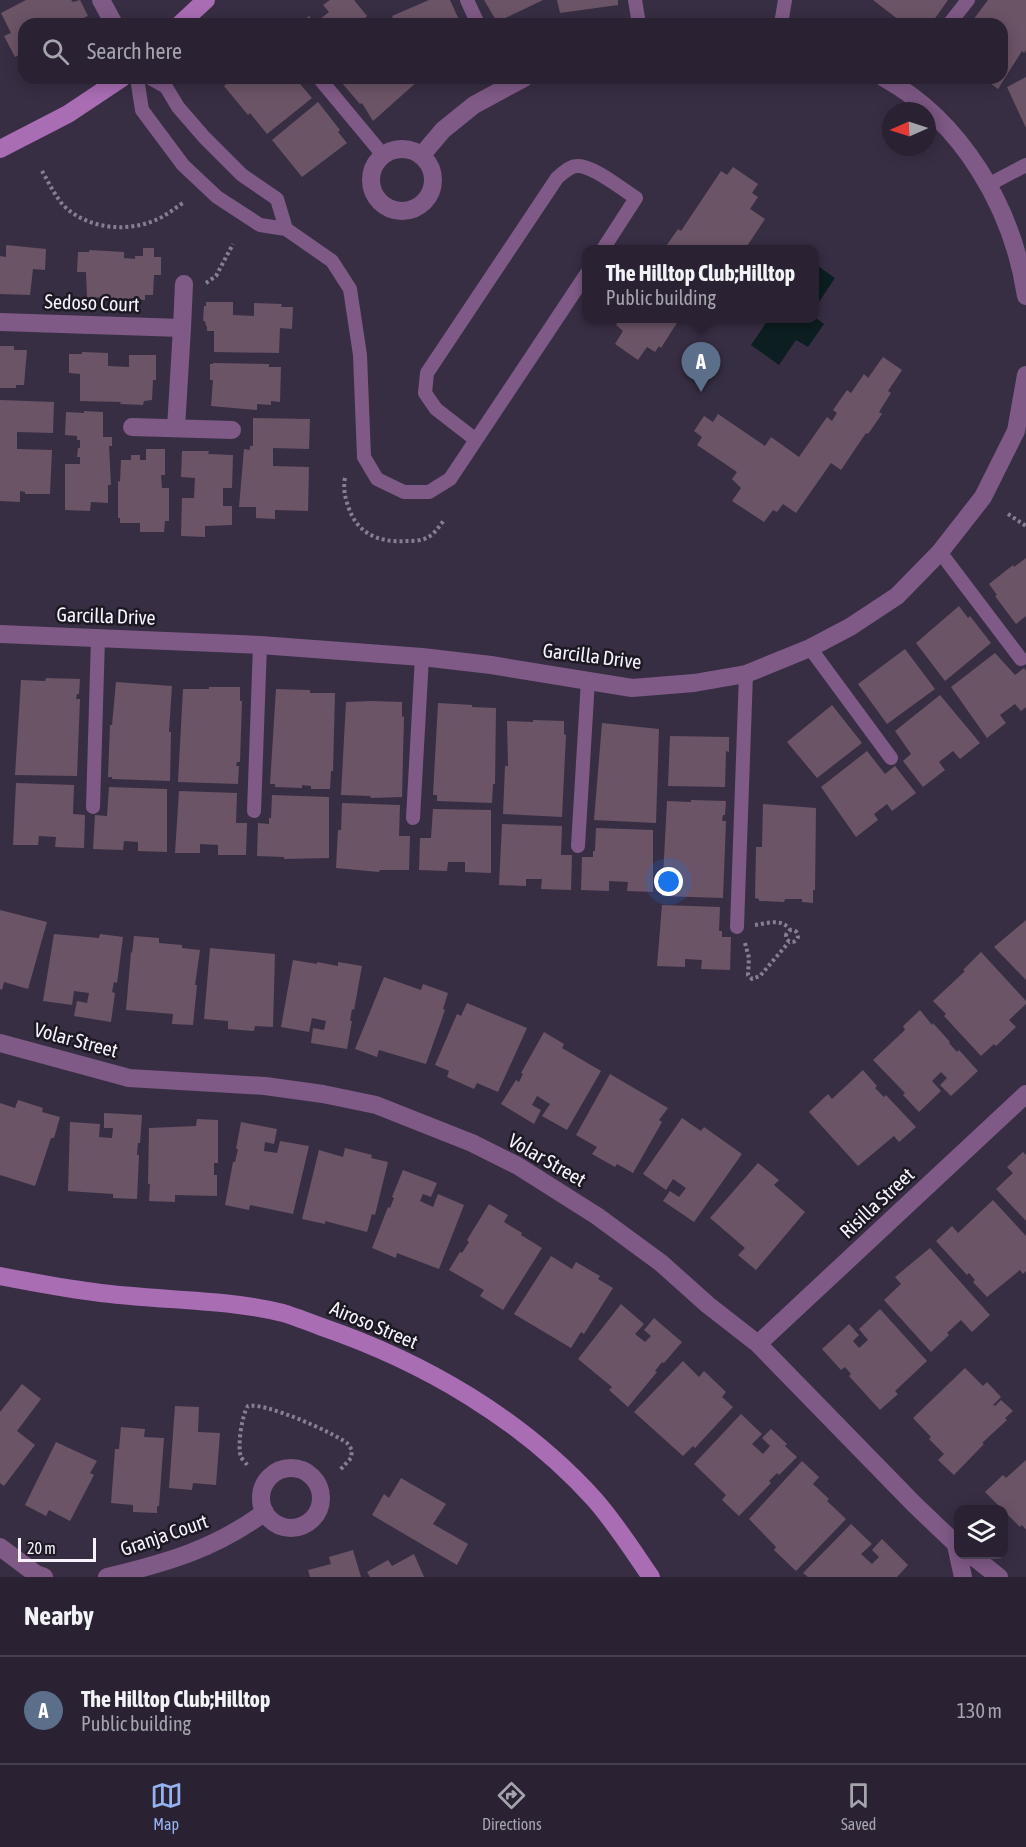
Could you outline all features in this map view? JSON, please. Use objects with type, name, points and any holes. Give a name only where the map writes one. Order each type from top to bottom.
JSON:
[{"type":"street","points":[[101,0],[111,18]]},
{"type":"street","points":[[186,18],[206,0]]},
{"type":"street","points":[[0,150],[68,114],[113,84]]},
{"type":"street","points":[[422,156],[443,130],[501,84]]},
{"type":"street","points":[[906,84],[965,148],[988,185],[1003,213],[1013,240],[1022,269],[1026,296]]},
{"type":"street","points":[[402,149],[422,156],[430,166],[432,187],[426,200],[409,210],[402,211],[383,204],[374,193],[371,179],[375,166],[383,155],[402,149]]},
{"type":"street","points":[[176,428],[184,284]]},
{"type":"street","name":"Sedoso Court","points":[[0,322],[182,328]]},
{"type":"street","name":"Garcilla Drive","points":[[0,634],[260,645],[422,657],[491,665],[632,688],[694,683],[746,674],[810,648],[850,627],[897,596],[940,552],[983,497],[1021,433],[1026,375]]},
{"type":"street","points":[[132,427],[232,430]]},
{"type":"street","name":"Volar Street","points":[[0,1043],[129,1078],[265,1086],[323,1094],[376,1105],[422,1122],[518,1166],[597,1216],[661,1263],[708,1305],[758,1344],[829,1418],[954,1541]]},
{"type":"street","name":"Risilla Street","points":[[758,1344],[1026,1094]]},
{"type":"street","name":"Airoso Street","points":[[0,1276],[94,1293],[228,1305],[283,1313],[353,1337],[395,1356],[436,1376],[493,1411],[541,1448],[595,1501],[651,1577]]},
{"type":"street","name":"Granja Court","points":[[106,1577],[146,1568],[199,1551],[245,1527],[265,1512]]},
{"type":"street","points":[[0,1547],[36,1574],[44,1577]]},
{"type":"street","points":[[962,1559],[963,1577]]},
{"type":"street","name":"Volar Street","points":[[975,1559],[999,1577]]},
{"type":"lane","points":[[467,0],[475,18]]},
{"type":"lane","points":[[635,0],[638,18]]},
{"type":"lane","points":[[782,18],[785,0]]},
{"type":"lane","points":[[954,18],[968,0]]},
{"type":"lane","points":[[138,84],[142,110],[183,165],[217,197],[260,225],[286,229],[332,261],[350,289],[360,355],[364,457],[376,479],[404,492],[429,492],[450,479],[582,281]]},
{"type":"lane","points":[[161,84],[166,87],[178,107],[204,137],[242,175],[277,199],[286,229]]},
{"type":"lane","points":[[324,84],[383,155]]},
{"type":"lane","points":[[988,185],[1026,165]]},
{"type":"lane","points":[[476,440],[436,409],[425,393],[427,373],[557,178],[576,166],[588,167],[636,198],[606,245]]},
{"type":"lane","points":[[940,552],[1022,659]]},
{"type":"lane","points":[[93,807],[98,638]]},
{"type":"lane","points":[[254,811],[260,645]]},
{"type":"lane","points":[[810,648],[891,758]]},
{"type":"lane","points":[[414,818],[422,657]]},
{"type":"lane","points":[[736,927],[746,674]]},
{"type":"lane","points":[[578,846],[588,680]]},
{"type":"path","points":[[42,171],[65,207],[92,223],[109,227],[122,228],[149,223],[183,203]]},
{"type":"path","points":[[184,284],[210,281],[220,270],[233,244]]},
{"type":"path","points":[[345,478],[345,497],[352,517],[362,530],[374,538],[402,542],[424,539],[437,530],[445,519]]},
{"type":"path","points":[[1008,514],[1026,526]]},
{"type":"path","points":[[777,922],[788,926],[790,930],[796,931],[798,937],[795,942],[789,942],[760,976],[752,979],[748,975],[749,951],[736,927],[777,922]]},
{"type":"path","points":[[789,942],[785,934],[790,930]]},
{"type":"path","points":[[247,1465],[240,1450],[243,1415],[248,1406],[256,1405],[290,1416],[347,1443],[352,1450],[351,1458],[340,1470]]},
{"type":"shaded area","points":[[819,267],[835,278],[819,302]]},
{"type":"shaded area","points":[[819,320],[824,324],[808,347],[796,340],[779,365],[751,345],[766,323],[819,323]]},
{"type":"building","points":[[26,0],[71,0],[73,2],[80,0],[88,16],[83,18],[18,18],[18,55],[15,57],[4,36],[11,33],[1,13]]},
{"type":"building","points":[[330,0],[354,0],[367,16],[365,18],[321,18],[329,12],[323,5]]},
{"type":"building","points":[[429,0],[450,0],[458,18],[393,18],[392,16]]},
{"type":"building","points":[[484,0],[543,0],[505,18],[495,18]]},
{"type":"building","points":[[557,0],[618,0],[618,5],[560,13]]},
{"type":"building","points":[[873,0],[948,0],[935,18],[896,18]]},
{"type":"building","points":[[988,0],[1026,0],[1026,50],[1024,53],[1022,51],[1008,73],[1008,18],[974,18]]},
{"type":"building","points":[[1026,77],[1026,128],[1007,87]]},
{"type":"building","points":[[226,84],[300,84],[312,98],[267,134],[224,86]]},
{"type":"building","points":[[343,84],[415,84],[373,121],[362,103],[360,104]]},
{"type":"building","points":[[991,84],[1001,84],[998,89]]},
{"type":"building","points":[[318,102],[347,143],[302,177],[272,140]]},
{"type":"building","points":[[733,167],[758,184],[752,193],[758,197],[750,209],[765,219],[748,245],[667,245],[678,229],[681,231],[721,171],[727,175]]},
{"type":"building","points":[[6,245],[46,249],[45,270],[33,269],[30,295],[0,294],[0,256],[6,257]]},
{"type":"building","points":[[143,248],[154,248],[154,257],[161,257],[161,275],[154,275],[153,295],[145,295],[145,300],[87,297],[86,272],[77,272],[78,252],[89,252],[89,250],[124,252],[124,258],[135,259],[135,256],[143,256]]},
{"type":"building","points":[[206,302],[233,302],[233,315],[254,316],[254,303],[282,304],[281,307],[293,307],[292,329],[280,328],[279,353],[214,352],[214,331],[207,331],[205,321],[203,321]]},
{"type":"building","points":[[617,323],[677,323],[661,348],[659,346],[655,352],[647,347],[638,360],[615,344],[623,331],[616,325]]},
{"type":"building","points":[[0,346],[14,346],[14,350],[27,350],[24,385],[16,385],[16,388],[0,388]]},
{"type":"building","points":[[82,352],[108,353],[108,366],[129,367],[129,355],[156,355],[156,380],[153,380],[152,400],[144,401],[143,405],[80,401],[80,374],[69,373],[69,354],[82,354]]},
{"type":"building","points":[[883,357],[902,370],[888,391],[891,393],[879,412],[882,414],[841,470],[831,463],[796,513],[783,504],[777,512],[773,510],[764,522],[732,501],[741,488],[732,479],[737,472],[697,445],[702,437],[694,431],[704,416],[713,422],[718,414],[765,446],[771,437],[799,457],[827,417],[832,421],[837,413],[833,410],[847,390],[851,393],[864,374],[868,378]]},
{"type":"building","points":[[210,364],[269,364],[269,367],[281,367],[280,402],[271,401],[271,405],[257,404],[257,410],[211,406],[213,380],[210,380]]},
{"type":"building","points":[[0,400],[54,402],[53,433],[17,432],[17,449],[52,450],[50,494],[25,494],[20,491],[20,502],[0,501]]},
{"type":"building","points":[[84,411],[103,412],[103,437],[112,437],[112,446],[109,446],[111,485],[108,485],[108,503],[91,502],[90,511],[65,510],[65,464],[80,464],[80,457],[77,457],[80,440],[77,440],[77,436],[65,435],[66,412],[84,413]]},
{"type":"building","points":[[253,418],[310,419],[309,449],[273,448],[273,466],[309,467],[308,511],[275,510],[275,519],[256,518],[256,507],[239,507],[244,449],[250,450],[250,446],[253,446]]},
{"type":"building","points":[[146,449],[165,449],[165,475],[161,475],[162,488],[169,488],[169,521],[165,521],[164,532],[140,532],[140,523],[120,523],[120,518],[118,518],[118,481],[120,482],[121,460],[131,460],[131,455],[140,455],[140,460],[146,460]]},
{"type":"building","points":[[182,451],[209,451],[208,454],[233,455],[232,488],[223,488],[223,506],[232,506],[232,525],[205,526],[205,537],[181,536],[182,498],[194,498],[195,478],[181,477]]},
{"type":"building","points":[[1026,558],[1026,616],[1016,624],[989,584]]},
{"type":"building","points":[[959,606],[991,643],[945,681],[916,643]]},
{"type":"building","points":[[905,649],[935,689],[887,724],[858,684]]},
{"type":"building","points":[[995,653],[1015,675],[1024,668],[1026,671],[1026,707],[1021,711],[1015,704],[1000,715],[1006,723],[987,738],[951,687]]},
{"type":"building","points":[[46,678],[80,679],[79,694],[76,699],[80,699],[77,776],[15,775],[21,680],[45,681]]},
{"type":"building","points":[[116,682],[172,686],[169,732],[171,732],[170,781],[108,777],[110,725],[112,725]]},
{"type":"building","points":[[209,687],[240,687],[240,701],[242,701],[240,762],[237,762],[236,766],[239,766],[238,784],[178,782],[183,689],[209,689]]},
{"type":"building","points":[[276,689],[335,693],[333,771],[331,771],[330,789],[311,789],[311,786],[302,785],[302,788],[275,787],[275,784],[270,784]]},
{"type":"building","points":[[940,695],[980,743],[960,759],[953,751],[939,762],[945,770],[923,787],[903,761],[911,754],[895,731]]},
{"type":"building","points":[[346,702],[402,702],[402,717],[404,716],[402,797],[371,798],[370,796],[341,795]]},
{"type":"building","points":[[438,703],[496,708],[495,784],[493,784],[492,803],[437,801],[437,795],[433,795]]},
{"type":"building","points":[[832,705],[862,743],[817,778],[787,742]]},
{"type":"building","points":[[533,720],[564,721],[564,734],[566,735],[562,817],[503,814],[505,766],[508,766],[507,721],[533,722]]},
{"type":"building","points":[[602,723],[659,729],[656,823],[594,820]]},
{"type":"building","points":[[670,736],[729,737],[729,752],[726,751],[725,787],[668,786]]},
{"type":"building","points":[[867,751],[885,774],[895,766],[916,793],[892,811],[887,804],[874,814],[878,820],[856,837],[821,787]]},
{"type":"building","points":[[16,783],[74,785],[73,814],[85,815],[84,848],[55,847],[56,837],[39,836],[38,845],[13,845]]},
{"type":"building","points":[[109,787],[167,789],[167,852],[138,851],[138,842],[124,841],[123,850],[93,849],[95,815],[107,816]]},
{"type":"building","points":[[179,791],[237,793],[236,823],[247,823],[246,855],[218,855],[218,845],[200,844],[200,853],[175,853]]},
{"type":"building","points":[[272,795],[329,797],[329,858],[284,859],[284,857],[257,856],[258,823],[269,824]]},
{"type":"building","points":[[691,800],[726,801],[722,821],[726,821],[723,898],[662,896],[667,801],[691,802]]},
{"type":"building","points":[[342,803],[400,805],[399,836],[410,836],[409,870],[380,870],[379,872],[336,868]]},
{"type":"building","points":[[763,804],[816,808],[813,903],[802,902],[802,899],[785,899],[784,902],[759,901],[755,898],[756,847],[762,847]]},
{"type":"building","points":[[433,809],[491,810],[491,873],[465,872],[465,862],[448,862],[447,871],[419,870],[420,838],[431,838]]},
{"type":"building","points":[[502,824],[562,826],[561,855],[572,855],[571,890],[541,889],[542,879],[526,879],[526,886],[499,885]]},
{"type":"building","points":[[596,828],[653,830],[653,892],[627,891],[628,882],[609,881],[609,891],[581,890],[582,857],[593,857]]},
{"type":"building","points":[[662,905],[720,907],[719,931],[722,931],[722,937],[731,937],[730,970],[701,969],[702,960],[685,959],[685,967],[657,966]]},
{"type":"building","points":[[0,910],[47,922],[28,989],[4,982],[2,990],[0,989]]},
{"type":"building","points":[[1026,920],[1026,980],[994,947]]},
{"type":"building","points":[[54,934],[99,938],[100,934],[123,937],[117,983],[114,982],[112,992],[115,993],[111,1022],[74,1016],[77,1001],[87,1003],[89,993],[74,991],[72,1005],[43,1001]]},
{"type":"building","points":[[134,936],[159,938],[159,943],[182,945],[182,948],[200,950],[193,1025],[172,1024],[173,1014],[126,1010]]},
{"type":"building","points":[[210,948],[275,954],[273,1027],[255,1026],[254,1031],[228,1029],[228,1021],[204,1019]]},
{"type":"building","points":[[981,952],[1026,1001],[1026,1004],[1009,1020],[1016,1027],[996,1046],[994,1044],[981,1056],[933,1001],[965,971],[963,970]]},
{"type":"building","points":[[293,960],[338,966],[338,962],[362,966],[354,1010],[352,1009],[347,1049],[311,1043],[313,1028],[324,1030],[326,1021],[312,1018],[309,1032],[281,1027]]},
{"type":"building","points":[[384,977],[421,990],[423,984],[448,993],[443,1009],[445,1010],[426,1064],[379,1050],[377,1057],[355,1049]]},
{"type":"building","points":[[467,1003],[527,1028],[498,1092],[477,1083],[474,1089],[447,1077],[449,1071],[435,1065],[457,1014],[461,1016]]},
{"type":"building","points":[[920,1010],[957,1052],[959,1050],[978,1071],[951,1096],[940,1085],[947,1078],[941,1072],[932,1081],[941,1091],[919,1112],[903,1095],[905,1093],[873,1060],[905,1030],[903,1026]]},
{"type":"building","points":[[544,1032],[564,1044],[562,1048],[601,1071],[567,1130],[542,1116],[550,1104],[537,1096],[532,1105],[541,1110],[534,1124],[501,1104],[516,1080],[519,1082],[523,1074],[521,1073]]},
{"type":"building","points":[[863,1070],[877,1086],[875,1088],[884,1097],[886,1095],[916,1127],[899,1142],[894,1136],[858,1166],[809,1112],[828,1094],[832,1099]]},
{"type":"building","points":[[610,1074],[668,1108],[659,1120],[662,1122],[633,1173],[617,1164],[615,1167],[592,1154],[597,1147],[576,1135]]},
{"type":"building","points":[[18,1100],[43,1108],[42,1112],[60,1117],[35,1186],[0,1175],[0,1103],[15,1108]]},
{"type":"building","points":[[104,1113],[142,1115],[137,1155],[139,1155],[137,1199],[113,1198],[113,1194],[68,1191],[70,1122],[100,1124],[99,1137],[112,1138],[113,1128],[104,1128]]},
{"type":"building","points":[[682,1118],[701,1131],[704,1127],[742,1154],[694,1222],[663,1201],[670,1191],[679,1197],[686,1188],[673,1179],[666,1190],[643,1174]]},
{"type":"building","points":[[197,1119],[218,1120],[218,1163],[214,1163],[214,1175],[217,1175],[217,1196],[175,1195],[175,1202],[149,1201],[149,1128],[196,1126]]},
{"type":"building","points":[[241,1122],[277,1129],[274,1144],[265,1142],[264,1151],[277,1153],[280,1141],[309,1146],[293,1214],[250,1205],[249,1210],[225,1205],[233,1162],[235,1162],[238,1149],[236,1149]]},
{"type":"building","points":[[345,1148],[388,1162],[375,1215],[372,1214],[367,1232],[325,1221],[325,1224],[302,1219],[319,1150],[343,1157]]},
{"type":"building","points":[[1023,1152],[1026,1155],[1026,1221],[996,1189],[1013,1173],[1007,1167]]},
{"type":"building","points":[[758,1163],[779,1180],[774,1185],[805,1212],[756,1270],[738,1255],[745,1248],[710,1218]]},
{"type":"building","points":[[403,1170],[437,1183],[431,1197],[423,1194],[420,1201],[433,1207],[438,1194],[464,1205],[439,1269],[397,1253],[396,1258],[372,1248],[388,1207],[390,1208],[394,1198],[392,1197]]},
{"type":"building","points":[[993,1200],[1026,1236],[1026,1271],[1023,1274],[1020,1270],[987,1297],[973,1282],[975,1280],[969,1273],[967,1275],[936,1241],[952,1226],[958,1233]]},
{"type":"building","points":[[489,1204],[508,1215],[504,1222],[542,1248],[503,1310],[480,1296],[484,1290],[449,1270],[469,1242],[467,1240]]},
{"type":"building","points":[[930,1248],[990,1315],[972,1332],[961,1320],[931,1352],[884,1300],[901,1284],[895,1277]]},
{"type":"building","points":[[551,1256],[572,1269],[576,1262],[600,1276],[598,1279],[613,1288],[584,1334],[581,1332],[571,1348],[514,1314]]},
{"type":"building","points":[[621,1304],[644,1324],[635,1334],[645,1342],[651,1336],[644,1330],[654,1318],[682,1342],[664,1363],[662,1362],[655,1371],[657,1372],[628,1407],[609,1390],[612,1387],[578,1359]]},
{"type":"building","points":[[880,1309],[927,1361],[895,1391],[898,1394],[880,1410],[849,1376],[851,1374],[845,1367],[841,1370],[822,1349],[849,1324],[859,1335],[853,1341],[859,1348],[868,1340],[859,1329]]},
{"type":"building","points":[[683,1361],[699,1377],[704,1371],[726,1392],[722,1397],[733,1407],[695,1448],[693,1446],[683,1456],[634,1412]]},
{"type":"building","points":[[965,1368],[983,1386],[987,1382],[1001,1397],[993,1405],[995,1406],[1001,1400],[1013,1411],[954,1475],[938,1460],[944,1454],[913,1418]]},
{"type":"building","points":[[22,1384],[41,1399],[17,1431],[35,1445],[4,1486],[0,1483],[0,1412]]},
{"type":"building","points":[[175,1406],[199,1407],[198,1432],[220,1433],[216,1485],[193,1483],[192,1490],[169,1488]]},
{"type":"building","points":[[741,1414],[762,1434],[752,1444],[763,1454],[770,1446],[762,1438],[771,1429],[797,1457],[779,1475],[777,1473],[769,1481],[771,1483],[739,1516],[722,1500],[726,1495],[694,1464]]},
{"type":"building","points":[[121,1427],[145,1429],[144,1437],[164,1438],[157,1513],[133,1512],[133,1505],[111,1503],[115,1449],[119,1449]]},
{"type":"building","points":[[56,1442],[97,1461],[90,1473],[94,1475],[70,1521],[49,1510],[46,1516],[25,1505]]},
{"type":"building","points":[[1026,1460],[1026,1530],[1008,1515],[1008,1505],[998,1505],[985,1492],[1003,1475],[1006,1478]]},
{"type":"building","points":[[802,1461],[819,1477],[813,1484],[846,1519],[796,1571],[774,1550],[776,1547],[749,1519]]},
{"type":"building","points":[[401,1478],[446,1504],[433,1524],[468,1544],[457,1565],[372,1515],[384,1494],[389,1498]]},
{"type":"building","points":[[851,1524],[872,1544],[861,1554],[872,1564],[879,1557],[872,1550],[882,1539],[908,1565],[897,1577],[808,1577],[803,1573]]},
{"type":"building","points":[[353,1550],[361,1577],[310,1577],[308,1570],[331,1564],[329,1557]]},
{"type":"building","points":[[414,1554],[424,1577],[370,1577],[367,1572],[388,1560],[392,1566]]},
{"type":"place","name":"The Hilltop Club;Hilltop","points":[[701,392]]}]
